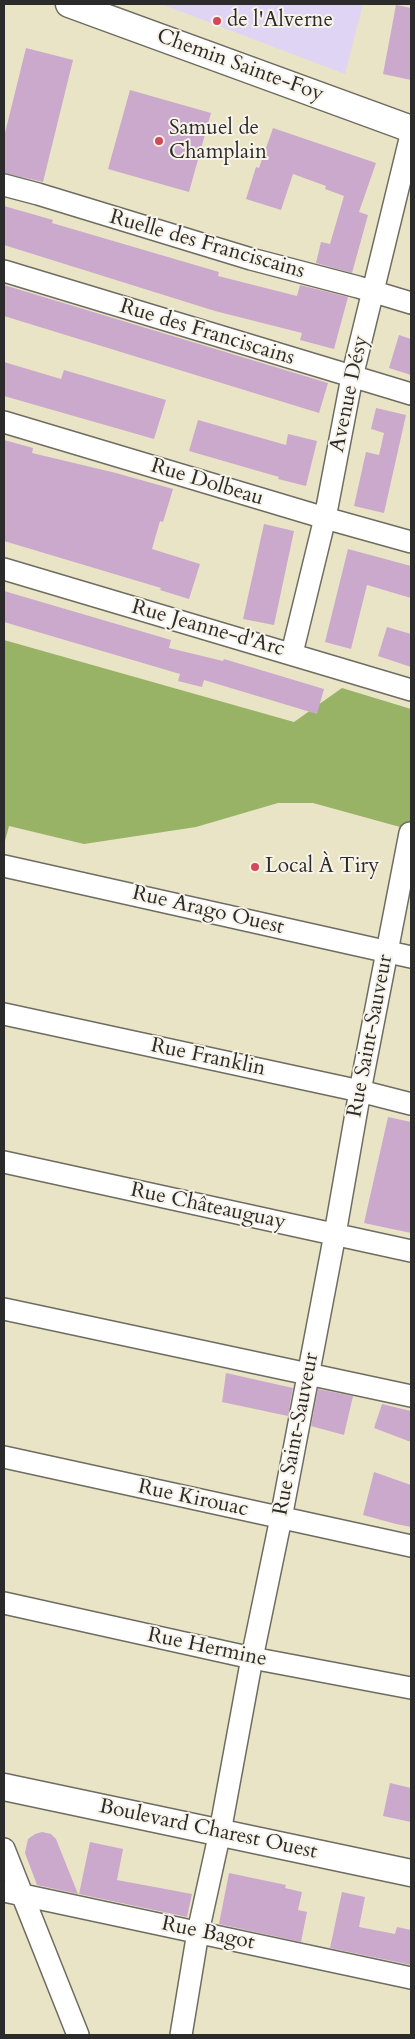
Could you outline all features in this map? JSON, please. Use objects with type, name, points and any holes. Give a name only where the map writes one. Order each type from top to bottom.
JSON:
[{"type":"main road","name":"Chemin Sainte-Foy","points":[[69,4],[411,129]]},
{"type":"main road","name":"Boulevard Charest Ouest","points":[[4,1786],[411,1873]]},
{"type":"street","name":"Avenue Désy","points":[[292,653],[325,518],[352,377],[411,135]]},
{"type":"street","name":"Ruelle des Franciscains","points":[[4,185],[251,259],[411,303]]},
{"type":"street","name":"Rue des Franciscains","points":[[4,271],[411,394]]},
{"type":"street","name":"Rue Dolbeau","points":[[4,422],[411,542]]},
{"type":"street","name":"Rue Jeanne-d'Arc","points":[[4,569],[292,653],[411,690]]},
{"type":"street","name":"Rue Saint-Sauveur","points":[[181,2035],[198,1932],[220,1832],[252,1658],[281,1518],[410,833]]},
{"type":"street","name":"Rue Arago Ouest","points":[[4,866],[411,957]]},
{"type":"street","name":"Rue Franklin","points":[[4,1014],[360,1091],[411,1104]]},
{"type":"street","name":"Rue Châteauguay","points":[[4,1162],[411,1251]]},
{"type":"street","points":[[4,1309],[411,1396]]},
{"type":"street","name":"Rue Kirouac","points":[[4,1457],[411,1546]]},
{"type":"street","name":"Rue Hermine","points":[[4,1603],[252,1658],[411,1688]]},
{"type":"street","points":[[4,1850],[12,1892],[78,2035]]},
{"type":"street","name":"Rue Bagot","points":[[12,1892],[411,1978]]},
{"type":"shaded area","points":[[161,4],[363,4],[345,74]]},
{"type":"green space","points":[[4,640],[294,722],[342,688],[411,709],[411,830],[313,803],[278,803],[196,827],[84,844],[9,826],[4,845]]},
{"type":"building","points":[[396,5],[411,8],[411,80],[383,74]]},
{"type":"building","points":[[26,48],[73,60],[43,182],[4,173],[4,137]]},
{"type":"building","name":"Samuel de Champlain","points":[[130,90],[211,113],[189,192],[108,169]]},
{"type":"building","points":[[273,128],[376,163],[359,212],[368,215],[352,273],[316,263],[321,242],[330,244],[344,196],[325,189],[326,186],[293,174],[281,210],[246,199],[256,167],[259,168]]},
{"type":"building","points":[[4,206],[53,220],[52,223],[219,272],[218,276],[297,296],[300,285],[348,297],[334,349],[300,340],[302,333],[215,311],[4,245]]},
{"type":"building","points":[[4,285],[328,383],[319,413],[4,316]]},
{"type":"building","points":[[399,335],[411,339],[411,375],[389,368]]},
{"type":"building","points":[[4,362],[61,379],[64,370],[166,400],[154,439],[4,396]]},
{"type":"building","points":[[376,408],[406,415],[384,513],[354,506],[366,452],[379,455],[384,433],[371,429]]},
{"type":"building","points":[[198,420],[286,445],[288,434],[317,441],[306,486],[189,451]]},
{"type":"building","points":[[4,440],[33,448],[32,453],[173,489],[163,522],[160,521],[152,549],[200,564],[189,599],[160,590],[161,588],[4,541]]},
{"type":"building","points":[[264,524],[294,531],[274,625],[243,619]]},
{"type":"building","points":[[348,549],[411,566],[411,598],[367,585],[351,649],[325,642]]},
{"type":"building","points":[[4,591],[171,640],[169,648],[223,661],[224,659],[324,689],[317,714],[204,680],[202,687],[178,681],[180,674],[4,622]]},
{"type":"building","points":[[387,627],[411,634],[411,667],[378,656]]},
{"type":"building","points":[[388,1117],[411,1122],[411,1233],[364,1223]]},
{"type":"building","points":[[226,1373],[293,1388],[288,1416],[222,1402]]},
{"type":"building","points":[[318,1389],[353,1396],[344,1435],[311,1426]]},
{"type":"building","points":[[382,1404],[411,1411],[411,1442],[374,1428]]},
{"type":"building","points":[[374,1472],[411,1485],[411,1527],[363,1515]]},
{"type":"building","points":[[390,1783],[411,1788],[411,1822],[383,1816]]},
{"type":"building","points":[[42,1832],[51,1834],[56,1839],[78,1894],[37,1885],[25,1853],[28,1839]]},
{"type":"building","points":[[90,1842],[123,1849],[117,1880],[192,1894],[187,1917],[79,1894]]},
{"type":"building","points":[[229,1873],[286,1885],[285,1888],[302,1892],[298,1910],[307,1912],[301,1942],[219,1924]]},
{"type":"building","points":[[342,1892],[365,1897],[359,1927],[395,1934],[397,1927],[411,1930],[411,1965],[330,1948]]},
{"type":"place","name":"de l'Alverne","points":[[217,21]]},
{"type":"place","name":"Samuel de Champlain","points":[[159,141]]},
{"type":"place","name":"Local À Tiry","points":[[255,867]]}]
